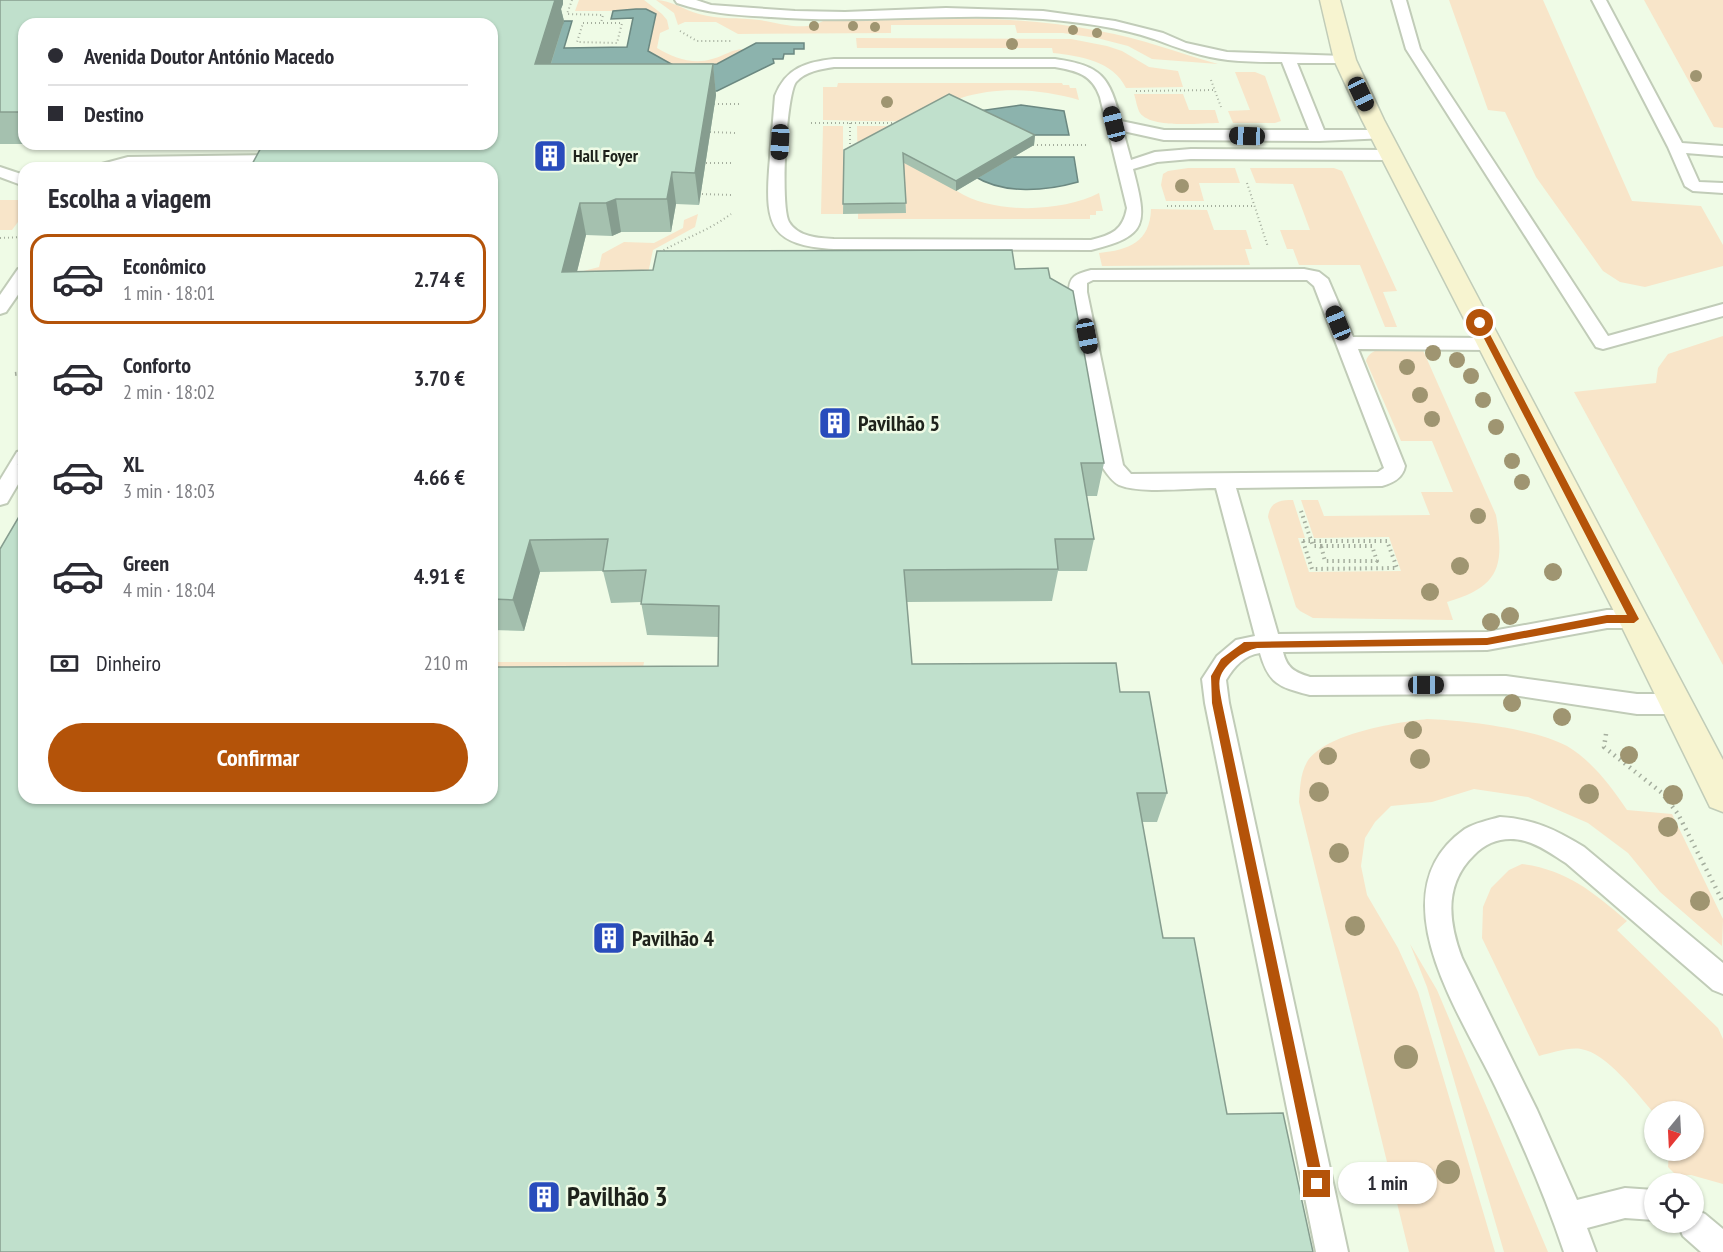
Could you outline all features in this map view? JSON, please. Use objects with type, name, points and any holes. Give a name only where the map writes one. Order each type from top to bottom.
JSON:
[{"type":"main road","points":[[1330,0],[1345,60],[1723,796]]},
{"type":"lane","points":[[682,0],[710,9],[759,13],[845,16],[905,12],[993,12],[1085,19],[1138,30],[1205,53],[1227,56],[1345,60]]},
{"type":"lane","points":[[1399,0],[1413,49],[1603,343],[1723,310]]},
{"type":"lane","points":[[1599,0],[1676,147],[1692,186],[1723,188]]},
{"type":"lane","points":[[1288,59],[1319,136]]},
{"type":"lane","points":[[834,63],[1055,63],[1080,67],[1095,75],[1103,83],[1114,124],[1135,208],[1133,220],[1125,233],[1112,240],[1091,245],[817,243],[796,237],[782,228],[776,218],[782,105],[786,84],[793,75],[818,65],[834,63]]},
{"type":"lane","points":[[1114,124],[1164,135],[1319,136],[1387,145]]},
{"type":"lane","points":[[1125,167],[1155,157],[1387,145]]},
{"type":"lane","points":[[1676,147],[1722,153]]},
{"type":"lane","points":[[128,162],[277,160]]},
{"type":"lane","points":[[0,172],[18,179]]},
{"type":"lane","points":[[1091,275],[1313,276],[1322,283],[1395,466],[1394,472],[1382,479],[1224,481],[1133,482],[1116,474],[1078,292],[1078,280],[1091,275]]},
{"type":"lane","points":[[0,308],[18,282]]},
{"type":"lane","points":[[1347,343],[1491,344]]},
{"type":"lane","points":[[0,498],[18,467]]},
{"type":"lane","points":[[1224,481],[1276,669],[1289,680],[1310,686],[1506,685],[1637,704],[1677,704]]},
{"type":"lane","points":[[1332,1252],[1217,703],[1214,679],[1225,662],[1244,646],[1269,643],[1487,642],[1607,619],[1634,619]]},
{"type":"lane","points":[[1580,1252],[1569,1217],[1509,1084],[1447,957],[1438,919],[1440,888],[1448,864],[1464,842],[1483,830],[1511,827],[1536,833],[1566,847],[1596,870],[1723,981]]},
{"type":"lane","points":[[1569,1217],[1625,1203],[1644,1204]]},
{"type":"lane","points":[[1704,1229],[1723,1238]]},
{"type":"lane","points":[[1703,1233],[1723,1250]]},
{"type":"path","points":[[572,0],[567,14],[603,15],[601,23]]},
{"type":"path","points":[[583,23],[601,23],[622,23],[617,43],[577,42],[583,23]]},
{"type":"path","points":[[1208,72],[1221,108]]},
{"type":"path","points":[[1139,91],[1215,90]]},
{"type":"path","points":[[714,104],[741,104]]},
{"type":"path","points":[[807,123],[902,123]]},
{"type":"path","points":[[850,123],[850,157]]},
{"type":"path","points":[[710,132],[737,133]]},
{"type":"path","points":[[1033,145],[1096,145]]},
{"type":"path","points":[[706,163],[733,163]]},
{"type":"path","points":[[1246,178],[1270,255]]},
{"type":"path","points":[[702,194],[731,195]]},
{"type":"path","points":[[1167,206],[1255,206]]},
{"type":"path","points":[[659,253],[680,241],[711,229],[731,214]]},
{"type":"path","points":[[0,238],[18,237]]},
{"type":"path","points":[[1300,510],[1313,546],[1320,546],[1372,546],[1377,561],[1325,561],[1320,546]]},
{"type":"path","points":[[1303,541],[1311,541],[1387,541],[1397,568],[1312,568],[1303,541]]},
{"type":"path","points":[[1607,733],[1604,747],[1662,793],[1678,814],[1723,902]]},
{"type":"shaded area","points":[[579,0],[644,0],[667,20],[669,29],[660,33],[657,48],[670,55],[691,61],[705,61],[744,49],[717,64],[673,65],[648,51],[655,14],[636,9],[632,11],[575,11]]},
{"type":"shaded area","points":[[656,0],[706,16],[752,19],[793,26],[810,25],[826,19],[929,18],[998,19],[1065,25],[1129,38],[1218,64],[1152,59],[1128,46],[1097,38],[1063,33],[1017,33],[1015,25],[891,25],[891,33],[738,34],[716,22],[685,22],[678,25],[674,13]]},
{"type":"shaded area","points":[[1449,0],[1543,0],[1632,201],[1701,206],[1723,245],[1723,266],[1645,287],[1620,282],[1603,271],[1536,177],[1505,112],[1488,110]]},
{"type":"shaded area","points":[[1644,0],[1723,0],[1723,128],[1714,127]]},
{"type":"shaded area","points":[[856,38],[1071,39],[1122,51],[1149,67],[1178,71],[1183,87],[1126,88],[1113,72],[1095,61],[1053,53],[1052,48],[857,48]]},
{"type":"shaded area","points":[[1235,72],[1255,72],[1265,76],[1281,121],[1233,123],[1228,111],[1250,110]]},
{"type":"shaded area","points":[[838,83],[1062,83],[1069,85],[1070,88],[1076,88],[1079,100],[1050,93],[1005,90],[961,98],[915,120],[823,120],[823,87],[837,87]]},
{"type":"shaded area","points":[[1134,94],[1183,94],[1189,110],[1215,110],[1219,123],[1177,124],[1146,118],[1140,113]]},
{"type":"shaded area","points":[[823,126],[843,126],[843,214],[821,214]]},
{"type":"shaded area","points":[[857,126],[907,126],[952,187],[972,199],[1008,207],[1028,208],[1066,204],[1099,193],[1103,211],[1096,211],[1096,215],[1090,215],[1090,219],[858,219],[858,213],[906,213],[858,179]]},
{"type":"shaded area","points":[[1188,168],[1235,168],[1240,183],[1199,183],[1204,201],[1166,201],[1161,185],[1163,174]]},
{"type":"shaded area","points":[[1250,168],[1334,168],[1342,171],[1397,291],[1383,292],[1397,327],[1385,327],[1360,265],[1299,265],[1293,249],[1287,249],[1280,230],[1310,230],[1293,184],[1256,183]]},
{"type":"shaded area","points":[[0,200],[18,200],[18,222],[12,230],[0,230]]},
{"type":"shaded area","points":[[1151,209],[1207,210],[1214,230],[1246,230],[1252,249],[1245,249],[1250,265],[1102,266],[1099,253],[1120,250],[1142,237],[1150,220]]},
{"type":"shaded area","points":[[698,214],[695,227],[653,250],[646,283],[576,273],[599,267],[602,254],[624,242],[654,243],[683,228],[684,220]]},
{"type":"shaded area","points":[[1723,336],[1723,665],[1574,392],[1656,383],[1658,368],[1668,354]]},
{"type":"shaded area","points":[[1390,347],[1422,348],[1496,515],[1499,548],[1494,572],[1488,582],[1478,589],[1447,602],[1453,620],[1313,618],[1296,607],[1268,517],[1273,505],[1279,501],[1293,500],[1305,538],[1298,538],[1309,572],[1401,571],[1389,537],[1314,538],[1301,500],[1318,500],[1324,516],[1430,515],[1421,492],[1453,492],[1432,441],[1401,441],[1366,361],[1375,351]]},
{"type":"shaded area","points":[[498,662],[644,662],[641,681],[498,681]]},
{"type":"shaded area","points":[[1427,719],[1499,726],[1554,740],[1576,752],[1593,767],[1608,783],[1627,810],[1672,814],[1723,919],[1722,946],[1660,892],[1628,853],[1588,823],[1528,797],[1474,789],[1432,802],[1391,806],[1375,822],[1365,838],[1361,866],[1367,895],[1398,948],[1418,992],[1495,1252],[1409,1252],[1299,802],[1305,767],[1316,752],[1329,744],[1362,731]]},
{"type":"shaded area","points":[[1522,864],[1553,871],[1579,884],[1615,910],[1627,921],[1617,930],[1718,1028],[1723,1039],[1723,1184],[1704,1179],[1704,1173],[1674,1173],[1668,1167],[1668,1161],[1704,1161],[1704,1101],[1644,1101],[1611,1066],[1591,1052],[1581,1049],[1539,1056],[1482,938],[1483,907],[1491,888],[1509,870]]},
{"type":"shaded area","points":[[1410,944],[1437,990],[1548,1252],[1504,1252],[1427,987]]},
{"type":"water","points":[[646,9],[656,14],[648,51],[673,65],[717,64],[756,43],[804,43],[804,49],[794,49],[794,54],[784,54],[783,59],[773,59],[774,63],[717,91],[667,91],[538,70],[564,21],[572,21],[564,48],[627,47],[633,18],[611,19],[613,11]]},
{"type":"water","points":[[1021,105],[1064,111],[1069,135],[1013,135],[979,111]]},
{"type":"water","points":[[953,157],[1074,157],[1078,182],[1052,188],[1012,189],[974,176]]},
{"type":"building","points":[[0,0],[555,0],[535,64],[713,64],[695,173],[672,172],[667,199],[616,199],[606,203],[580,203],[562,272],[653,270],[657,251],[1012,250],[1015,269],[1048,268],[1050,278],[1073,291],[1104,463],[1081,463],[1094,539],[1055,539],[1058,569],[904,570],[912,664],[1116,663],[1120,692],[1149,692],[1167,793],[1137,793],[1163,938],[1194,938],[1227,1114],[1283,1113],[1313,1252],[0,1252],[0,549],[18,518],[18,804],[498,804],[498,667],[718,666],[719,606],[641,604],[646,570],[603,571],[608,539],[530,540],[513,600],[498,599],[498,162],[253,162],[260,150],[498,150],[498,18],[18,18],[18,112],[0,112]]},
{"type":"building","points":[[949,94],[1035,135],[956,181],[903,153],[906,203],[843,204],[844,150]]},
{"type":"place","name":"Hall Foyer","points":[[550,156]]},
{"type":"place","name":"Pavilhão 5","points":[[835,423]]},
{"type":"place","name":"Pavilhão 4","points":[[609,938]]},
{"type":"place","name":"Pavilhão 3","points":[[544,1197]]},
{"type":"route","points":[[1317,1184],[1217,703],[1214,679],[1225,662],[1244,646],[1269,643],[1487,642],[1607,619],[1634,619],[1480,323]]}]
